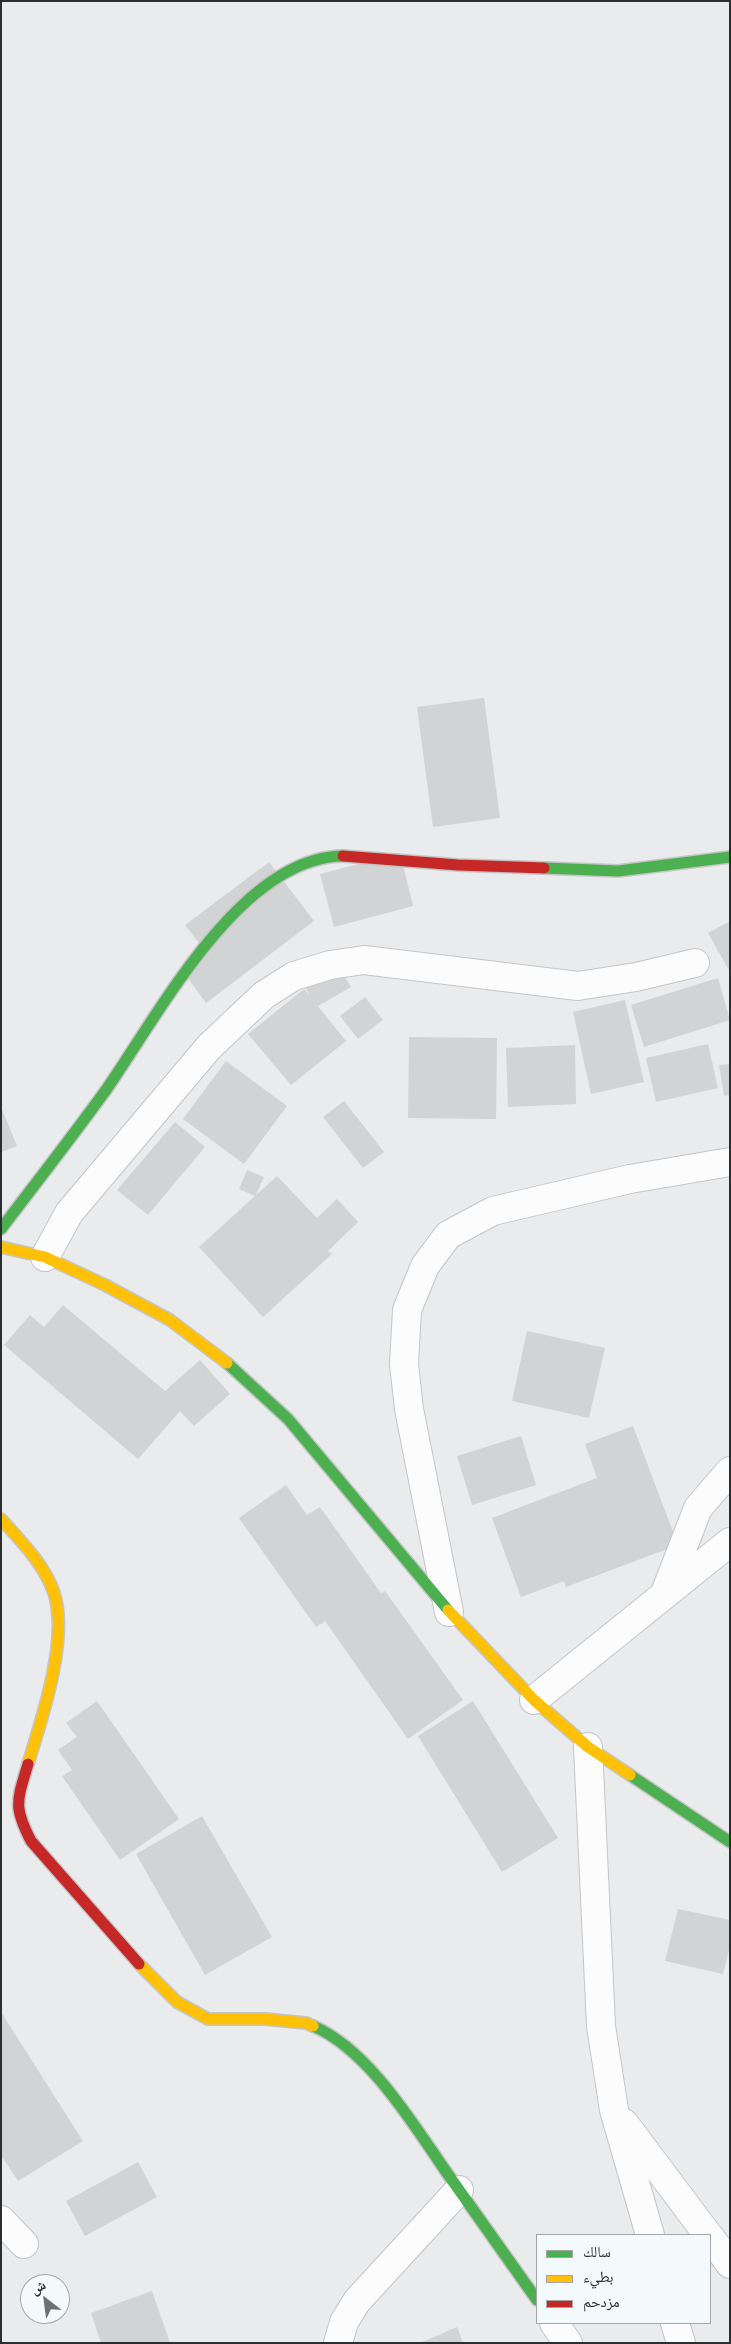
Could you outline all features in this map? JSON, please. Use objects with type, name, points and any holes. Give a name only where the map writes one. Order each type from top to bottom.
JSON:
[{"type":"street","points":[[1,1229],[106,1088],[155,1014],[206,944],[234,912],[253,896],[277,879],[301,866],[318,860],[341,856],[458,865],[618,871],[730,857]]},
{"type":"street","points":[[45,1257],[69,1213],[209,1048],[264,995],[294,976],[330,965],[364,960],[578,986],[695,963]]},
{"type":"street","points":[[449,1612],[408,1409],[404,1364],[407,1310],[425,1266],[448,1235],[493,1211],[630,1179],[730,1162]]},
{"type":"street","points":[[1,1248],[45,1257],[105,1284],[170,1320],[226,1362],[288,1419],[449,1612],[534,1700],[588,1747],[730,1842]]},
{"type":"street","points":[[665,1594],[698,1508],[730,1471]]},
{"type":"street","points":[[1,1520],[20,1540],[44,1574],[54,1593],[60,1614],[59,1637],[52,1671],[17,1800],[19,1817],[31,1841],[151,1977],[177,2002],[208,2019],[265,2018],[306,2023],[332,2034],[347,2046],[394,2097],[536,2299]]},
{"type":"street","points":[[534,1700],[730,1542]]},
{"type":"street","points":[[588,1747],[596,1888],[600,2026],[614,2110],[650,2234]]},
{"type":"street","points":[[614,2110],[707,2234]]},
{"type":"street","points":[[338,2343],[344,2322],[357,2301],[460,2190]]},
{"type":"street","points":[[1,2220],[24,2244]]},
{"type":"street","points":[[711,2239],[730,2264]]},
{"type":"street","points":[[555,2324],[568,2343]]},
{"type":"street","points":[[676,2324],[681,2343]]},
{"type":"building","points":[[484,698],[500,818],[433,827],[417,707]]},
{"type":"building","points":[[400,853],[413,906],[334,927],[320,874]]},
{"type":"building","points":[[269,862],[314,921],[206,1003],[182,970],[206,952],[185,925]]},
{"type":"building","points":[[730,921],[730,972],[708,933]]},
{"type":"building","points":[[334,960],[351,987],[318,1006],[346,1041],[291,1085],[248,1034],[304,989],[310,996],[301,980]]},
{"type":"building","points":[[718,978],[730,1020],[644,1047],[631,1005]]},
{"type":"building","points":[[365,997],[383,1020],[358,1039],[340,1016]]},
{"type":"building","points":[[625,1000],[644,1082],[591,1094],[573,1012]]},
{"type":"building","points":[[409,1037],[497,1038],[496,1119],[408,1118]]},
{"type":"building","points":[[708,1044],[718,1088],[656,1102],[646,1058]]},
{"type":"building","points":[[575,1045],[576,1104],[508,1107],[506,1048]]},
{"type":"building","points":[[226,1061],[287,1106],[244,1164],[183,1119]]},
{"type":"building","points":[[730,1064],[730,1095],[724,1096],[719,1065]]},
{"type":"building","points":[[344,1101],[384,1152],[363,1168],[323,1117]]},
{"type":"building","points":[[1,1107],[17,1146],[1,1152]]},
{"type":"building","points":[[175,1122],[205,1147],[148,1215],[117,1190]]},
{"type":"building","points":[[247,1170],[264,1177],[256,1195],[277,1176],[317,1218],[337,1199],[358,1222],[328,1251],[332,1254],[263,1317],[199,1247],[255,1196],[239,1189]]},
{"type":"building","points":[[63,1305],[165,1391],[200,1360],[230,1394],[194,1426],[180,1411],[138,1459],[4,1345],[30,1315],[44,1327]]},
{"type":"building","points":[[527,1331],[605,1348],[589,1418],[512,1401]]},
{"type":"building","points":[[633,1426],[678,1545],[566,1587],[564,1581],[521,1597],[492,1518],[597,1478],[585,1444]]},
{"type":"building","points":[[521,1436],[536,1485],[472,1505],[457,1456]]},
{"type":"building","points":[[286,1485],[307,1515],[320,1507],[381,1593],[385,1591],[463,1700],[408,1739],[325,1621],[316,1627],[239,1518]]},
{"type":"building","points":[[97,1701],[179,1819],[120,1860],[62,1776],[72,1770],[58,1750],[77,1737],[66,1723]]},
{"type":"building","points":[[473,1701],[558,1838],[502,1872],[418,1736]]},
{"type":"building","points":[[202,1816],[272,1937],[205,1975],[136,1854]]},
{"type":"building","points":[[678,1909],[730,1920],[730,1946],[723,1974],[665,1961]]},
{"type":"building","points":[[1,2012],[83,2141],[18,2181],[1,2155]]},
{"type":"building","points":[[138,2162],[157,2197],[85,2236],[66,2201]]},
{"type":"building","points":[[152,2291],[170,2343],[101,2343],[91,2313]]},
{"type":"building","points":[[457,2327],[463,2343],[420,2343]]},
{"type":"traffic: fast","points":[[1,1229],[106,1090],[150,1022],[205,946],[236,911],[270,883],[305,863],[343,856]]},
{"type":"traffic: fast","points":[[544,868],[618,871],[730,857]]},
{"type":"traffic: fast","points":[[227,1363],[288,1419],[448,1610]]},
{"type":"traffic: fast","points":[[630,1775],[730,1842]]},
{"type":"traffic: fast","points":[[313,2026],[333,2037],[353,2052],[388,2090],[536,2299]]},
{"type":"traffic: slow","points":[[1,1247],[45,1257],[105,1285],[170,1320],[227,1363]]},
{"type":"traffic: slow","points":[[1,1519],[31,1553],[45,1573],[54,1593],[58,1612],[58,1633],[52,1679],[28,1764]]},
{"type":"traffic: slow","points":[[448,1610],[534,1700],[588,1747],[630,1775]]},
{"type":"traffic: slow","points":[[139,1964],[177,2002],[208,2019],[265,2019],[306,2023],[313,2026]]},
{"type":"traffic: jam","points":[[343,856],[458,865],[544,868]]},
{"type":"traffic: jam","points":[[28,1764],[19,1795],[19,1811],[31,1841],[139,1964]]}]
